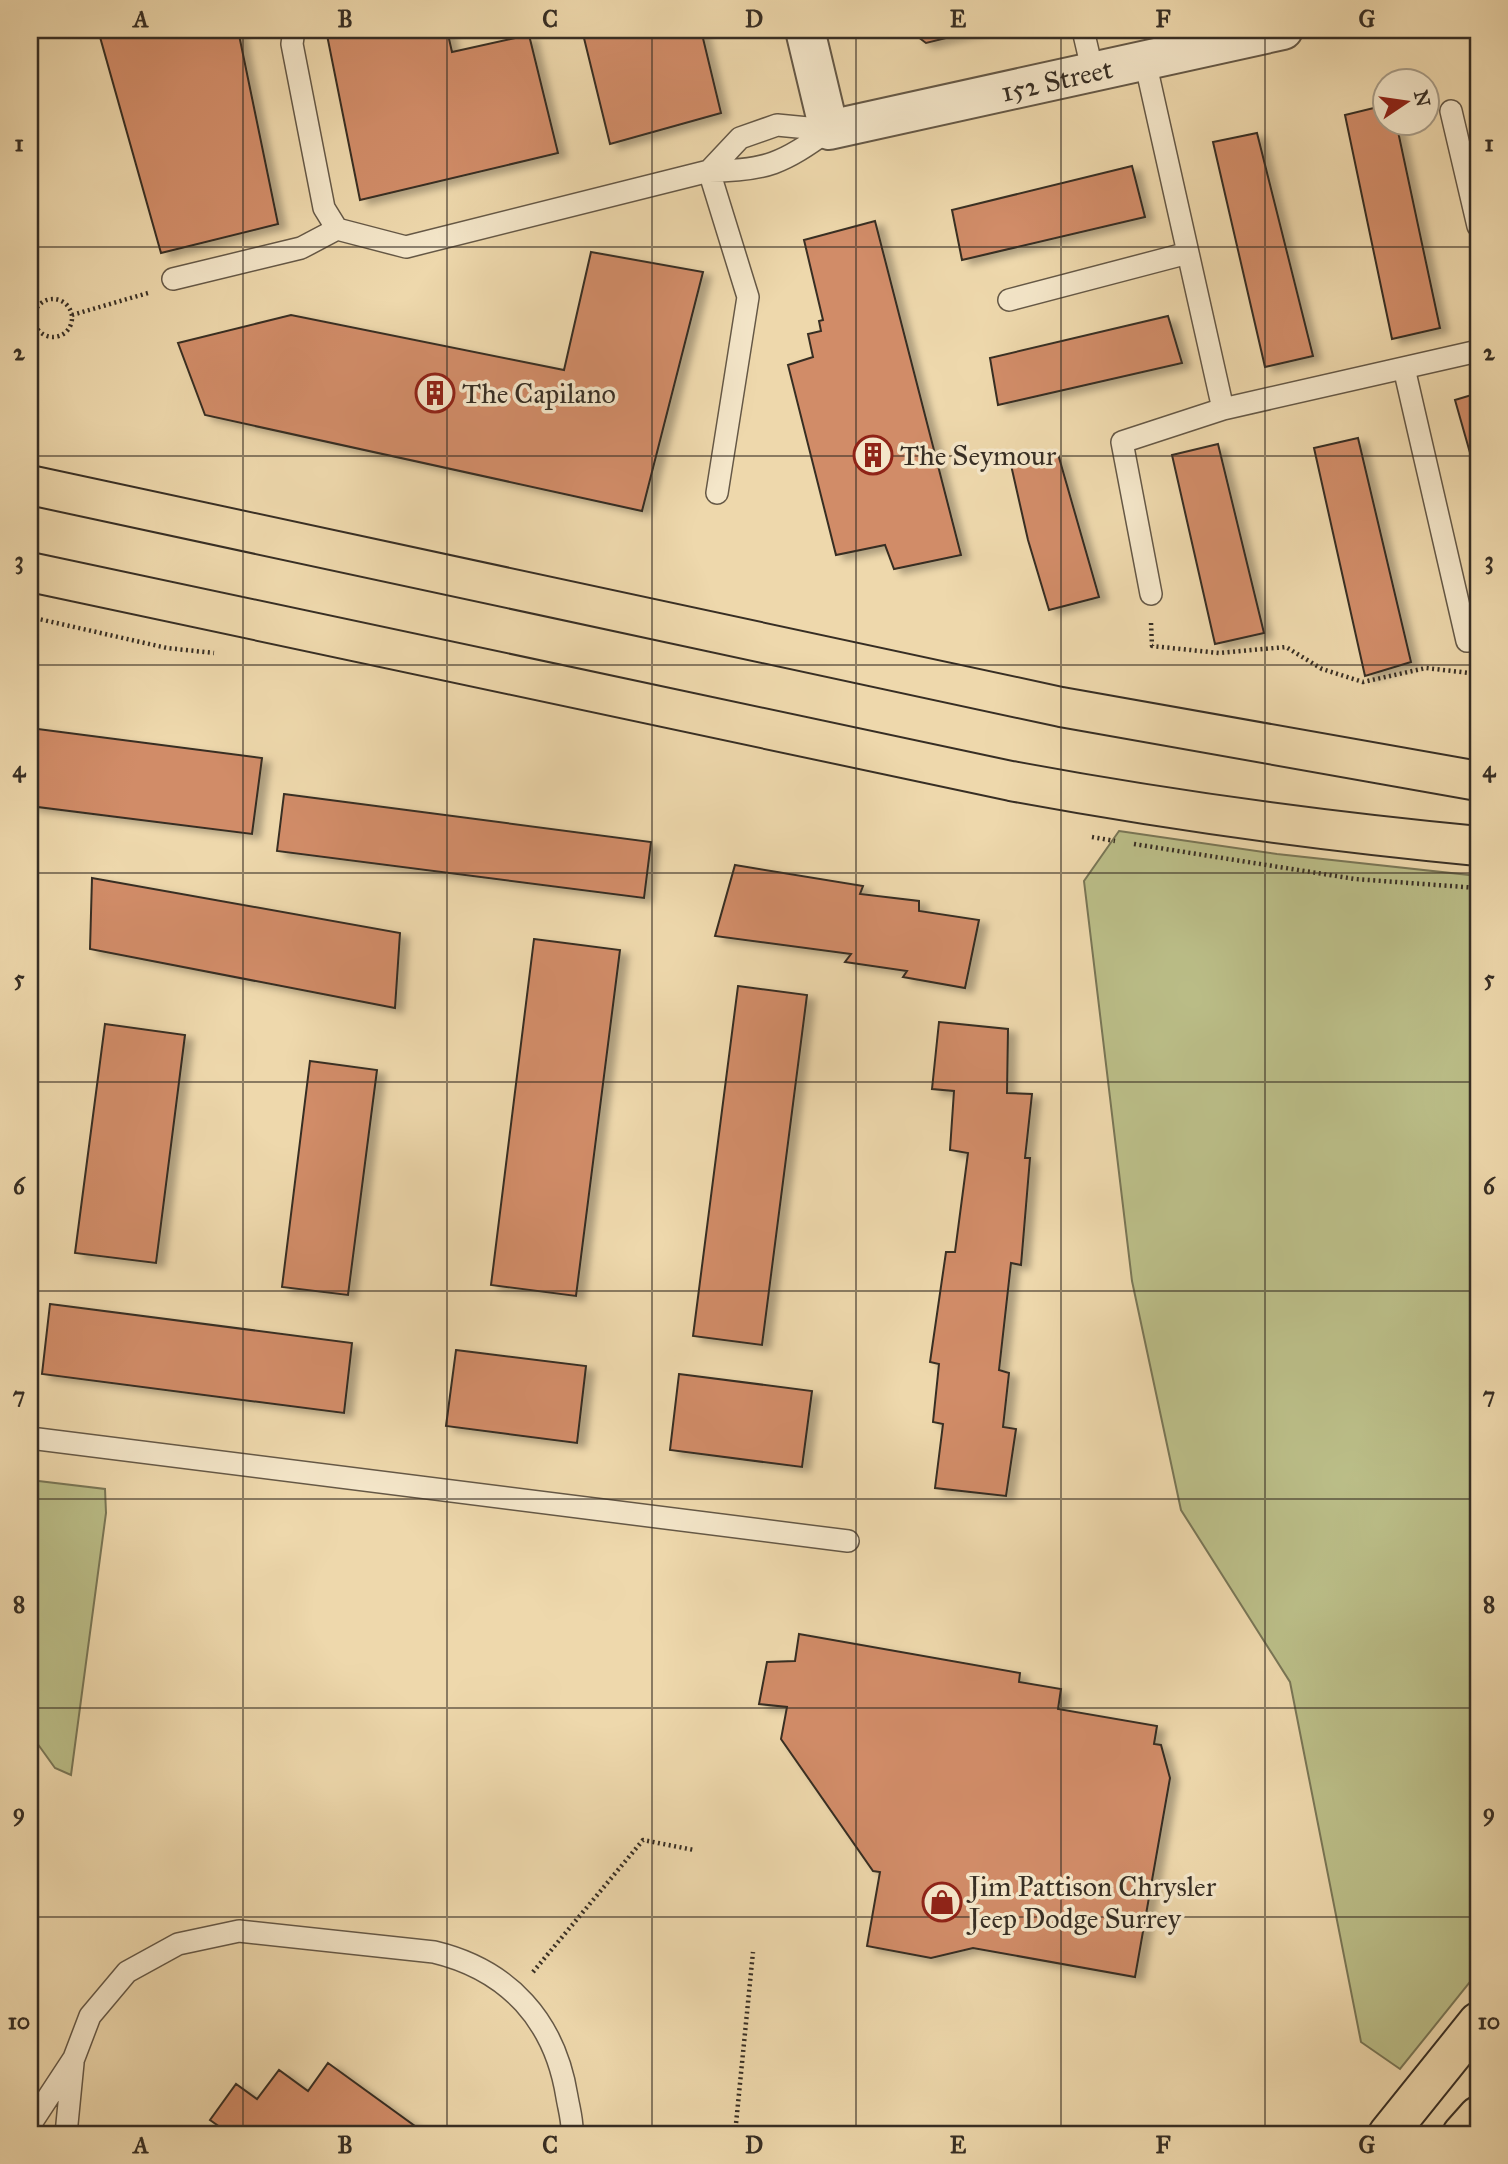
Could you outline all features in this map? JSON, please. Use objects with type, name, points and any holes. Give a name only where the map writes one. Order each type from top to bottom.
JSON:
[{"type":"highway","points":[[30,485],[1061,707],[1478,781]]},
{"type":"highway","points":[[30,572],[1062,791],[1310,830],[1478,846]]},
{"type":"highway","points":[[1388,2134],[1478,2022]]},
{"type":"highway","points":[[1462,2134],[1478,2116]]},
{"type":"street","points":[[805,30],[829,130]]},
{"type":"street","name":"152 Street","points":[[829,130],[1283,30]]},
{"type":"lane","points":[[293,30],[292,44],[324,208],[337,229]]},
{"type":"lane","points":[[1083,30],[1093,73]]},
{"type":"lane","points":[[1145,61],[1223,409]]},
{"type":"lane","points":[[1451,111],[1478,226]]},
{"type":"lane","points":[[709,171],[740,138],[777,125],[829,130]]},
{"type":"lane","points":[[173,279],[301,248],[337,229],[406,247],[709,171],[750,171],[788,159],[829,130]]},
{"type":"lane","points":[[709,171],[748,297],[716,493]]},
{"type":"lane","points":[[1009,300],[1188,253]]},
{"type":"lane","points":[[1151,594],[1122,442],[1223,409],[1478,351]]},
{"type":"lane","points":[[1404,368],[1467,641]]},
{"type":"lane","points":[[30,1438],[848,1541]]},
{"type":"lane","points":[[30,2125],[74,2058],[90,2016],[127,1972],[178,1944],[239,1931],[434,1952],[466,1959],[492,1973],[537,2016],[563,2068],[572,2134]]},
{"type":"lane","points":[[66,2134],[74,2058]]},
{"type":"path","points":[[72,315],[140,298],[173,279]]},
{"type":"path","points":[[53,299],[66,303],[72,315],[67,332],[57,338],[39,332],[32,322],[41,303],[53,299]]},
{"type":"path","points":[[1151,594],[1152,646],[1219,653],[1286,647],[1322,669],[1363,682],[1426,668],[1478,674]]},
{"type":"path","points":[[515,1994],[643,1840],[694,1850]]},
{"type":"path","points":[[736,2134],[753,1952]]},
{"type":"green space","points":[[1119,831],[1277,854],[1478,876],[1478,1972],[1400,2069],[1361,2042],[1290,1682],[1181,1510],[1132,1281],[1084,881]]},
{"type":"green space","points":[[30,1480],[105,1489],[106,1513],[71,1775],[55,1768],[37,1743],[30,1792]]},
{"type":"building","points":[[103,30],[238,30],[278,224],[161,253],[100,37]]},
{"type":"building","points":[[326,30],[447,30],[452,52],[529,35],[558,153],[360,200]]},
{"type":"building","points":[[582,30],[701,30],[721,113],[610,144]]},
{"type":"building","points":[[916,30],[979,30],[926,43],[918,37]]},
{"type":"building","points":[[1372,108],[1372,136],[1399,136],[1440,328],[1392,339],[1345,115]]},
{"type":"building","points":[[1257,133],[1313,356],[1265,367],[1213,142]]},
{"type":"building","points":[[1132,166],[1145,217],[962,260],[952,210]]},
{"type":"building","name":"The Seymour","points":[[875,221],[961,555],[894,569],[885,545],[836,555],[788,365],[813,357],[808,334],[821,331],[819,321],[823,320],[804,240]]},
{"type":"building","name":"The Capilano","points":[[591,252],[703,272],[642,511],[205,415],[178,343],[291,315],[564,370]]},
{"type":"building","points":[[1168,316],[1182,363],[998,405],[990,358]]},
{"type":"building","points":[[1478,393],[1478,481],[1455,400]]},
{"type":"building","points":[[1358,438],[1411,662],[1365,676],[1314,448]]},
{"type":"building","points":[[1218,444],[1264,633],[1215,644],[1172,455]]},
{"type":"building","points":[[1058,454],[1099,597],[1049,610],[1028,540],[1011,465]]},
{"type":"building","points":[[30,728],[262,758],[252,834],[30,806]]},
{"type":"building","points":[[284,794],[651,842],[644,898],[277,851]]},
{"type":"building","points":[[735,865],[863,886],[860,894],[919,901],[919,911],[979,920],[965,988],[903,977],[907,971],[845,962],[851,954],[715,936]]},
{"type":"building","points":[[92,878],[400,933],[395,1008],[90,949]]},
{"type":"building","points":[[534,939],[620,950],[576,1296],[491,1285]]},
{"type":"building","points":[[738,986],[807,995],[762,1345],[693,1336]]},
{"type":"building","points":[[939,1022],[1008,1029],[1007,1093],[1032,1094],[1025,1158],[1030,1158],[1021,1265],[1011,1263],[999,1370],[1009,1373],[1003,1427],[1016,1429],[1006,1496],[935,1488],[943,1424],[933,1422],[939,1364],[930,1362],[946,1252],[955,1252],[968,1153],[950,1150],[954,1091],[932,1089]]},
{"type":"building","points":[[105,1024],[185,1035],[156,1263],[75,1253]]},
{"type":"building","points":[[310,1061],[377,1070],[348,1295],[282,1287]]},
{"type":"building","points":[[50,1304],[352,1343],[344,1413],[42,1374]]},
{"type":"building","points":[[456,1350],[586,1366],[577,1443],[446,1426]]},
{"type":"building","points":[[679,1374],[812,1391],[802,1467],[670,1450]]},
{"type":"building","points":[[799,1634],[1020,1673],[1019,1682],[1061,1689],[1058,1709],[1157,1726],[1154,1744],[1161,1745],[1170,1778],[1135,1977],[973,1948],[931,1958],[867,1946],[880,1872],[873,1871],[781,1739],[787,1707],[759,1704],[767,1662],[795,1661]]},
{"type":"building","points":[[328,2063],[419,2129],[415,2134],[230,2134],[210,2120],[236,2084],[257,2099],[279,2070],[308,2091]]},
{"type":"place","name":"The Capilano","points":[[435,393]]},
{"type":"place","name":"The Seymour","points":[[873,455]]},
{"type":"place","name":"Jim Pattison Chrysler Jeep Dodge Surrey","points":[[942,1902]]}]
